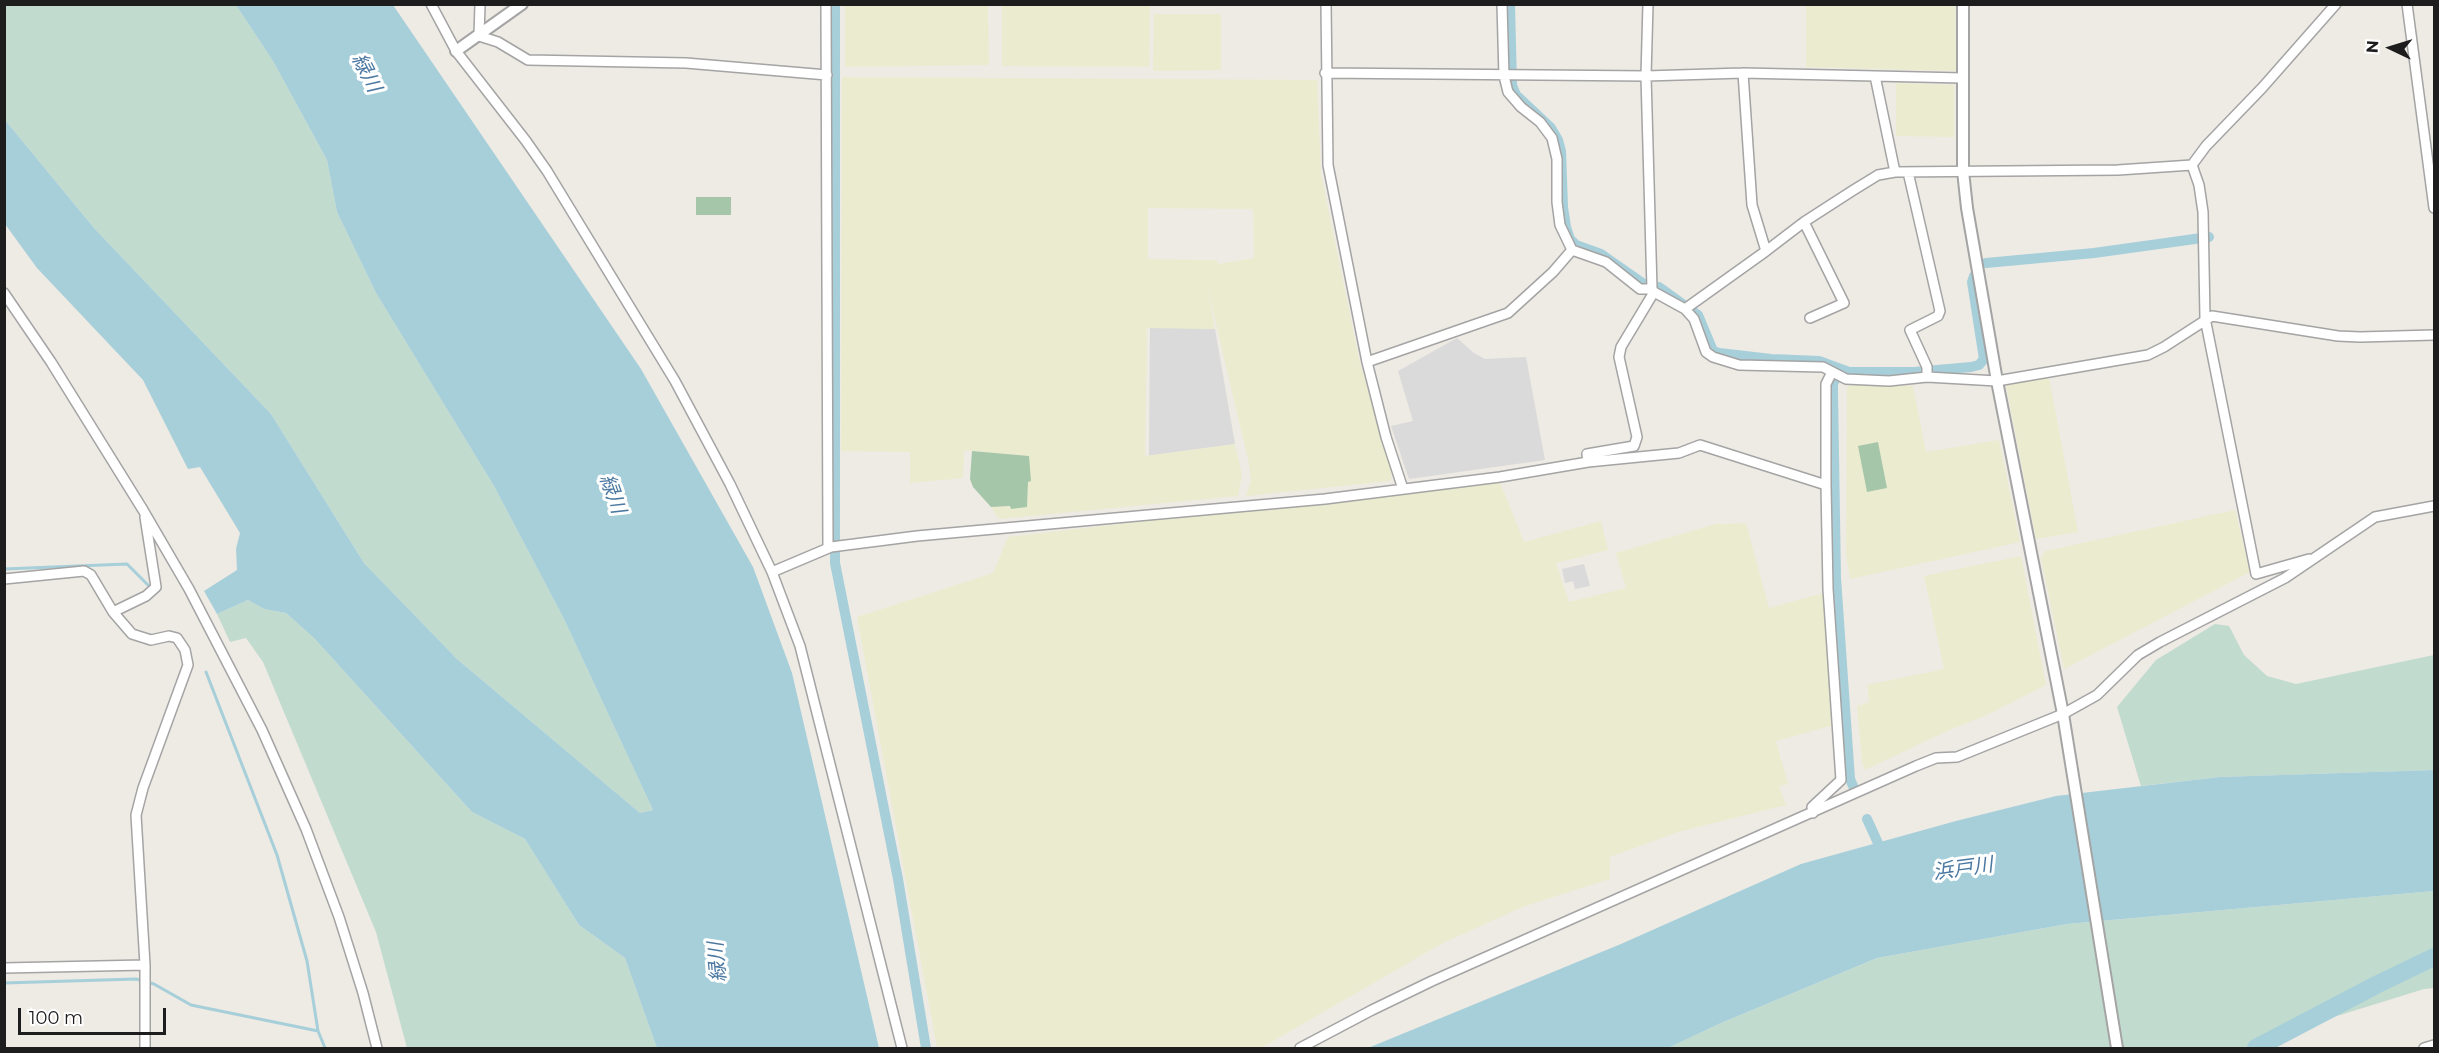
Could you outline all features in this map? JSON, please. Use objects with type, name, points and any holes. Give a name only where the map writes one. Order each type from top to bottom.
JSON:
[{"type":"street","points":[[431,4],[456,51],[526,141],[604,262],[675,381],[730,484],[772,572],[800,646],[902,1048]]},
{"type":"street","points":[[479,36],[480,4]]},
{"type":"street","points":[[456,51],[522,4]]},
{"type":"street","points":[[826,4],[833,547]]},
{"type":"street","points":[[1326,4],[1325,73],[1328,165],[1367,362],[1386,437],[1403,489]]},
{"type":"street","points":[[1502,4],[1509,76],[1508,92],[1521,107],[1540,122],[1552,138],[1557,159],[1557,202],[1560,225],[1572,250],[1606,262],[1640,289],[1653,291],[1687,307],[1706,352],[1713,357],[1739,365],[1823,367],[1846,379],[1889,381],[1927,372],[1997,381],[2148,355],[2212,315],[2338,336],[2434,335]]},
{"type":"street","points":[[1588,462],[1587,453],[1634,446],[1637,437],[1619,357],[1621,347],[1653,291],[1646,76],[1648,4]]},
{"type":"street","points":[[1963,4],[1963,171],[1967,208],[1997,381],[2063,714],[2117,1048]]},
{"type":"street","points":[[1687,307],[1804,222],[1878,175],[1895,172],[2118,170],[2192,165],[2206,146],[2262,88],[2336,4]]},
{"type":"street","points":[[2407,4],[2434,208]]},
{"type":"street","points":[[479,36],[498,42],[528,60],[686,63],[827,75]]},
{"type":"street","points":[[1325,73],[1509,76],[1743,73],[1962,78]]},
{"type":"street","points":[[1743,73],[1752,205],[1766,250]]},
{"type":"street","points":[[1875,76],[1895,172]]},
{"type":"street","points":[[2192,165],[2199,185],[2204,235],[2205,318],[2256,574],[2317,557]]},
{"type":"street","points":[[1908,172],[1940,311],[1938,316],[1910,330],[1927,372]]},
{"type":"street","points":[[1804,222],[1844,303],[1814,316],[1812,304]]},
{"type":"street","points":[[1367,362],[1508,312],[1553,272],[1572,250]]},
{"type":"street","points":[[4,293],[51,362],[143,510],[189,589],[256,720],[306,829],[339,917],[363,993],[376,1048]]},
{"type":"street","points":[[1813,813],[1812,807],[1841,780],[1828,589],[1826,485],[1826,384],[1836,374]]},
{"type":"street","points":[[772,572],[833,547],[917,536],[1227,509],[1403,489],[1588,462],[1679,453],[1704,445],[1826,485]]},
{"type":"street","points":[[1300,1048],[1432,981],[1936,758],[1957,757],[2063,714],[2097,695],[2138,656],[2160,642],[2285,578],[2375,517],[2434,506]]},
{"type":"street","points":[[113,612],[146,596],[156,587],[143,510]]},
{"type":"street","points":[[4,579],[84,571],[91,575],[113,612],[132,634],[151,640],[170,636],[177,638],[185,650],[188,665],[143,788],[136,815],[145,965],[145,1048]]},
{"type":"street","points":[[4,968],[145,965]]},
{"type":"street","points":[[2424,1048],[2434,1045]]},
{"type":"shaded area","points":[[1150,327],[1215,329],[1235,444],[1149,456]]},
{"type":"shaded area","points":[[1457,338],[1474,353],[1485,359],[1526,357],[1545,460],[1409,479],[1391,426],[1413,421],[1398,371]]},
{"type":"shaded area","points":[[1584,564],[1590,586],[1575,589],[1573,581],[1565,583],[1562,569]]},
{"type":"green space","points":[[4,5],[236,5],[273,61],[327,160],[337,212],[376,293],[494,486],[564,619],[653,810],[640,813],[457,659],[364,563],[271,414],[94,228],[5,120]]},
{"type":"green space","points":[[845,5],[988,5],[989,65],[845,67]]},
{"type":"green space","points":[[1002,5],[1150,5],[1149,67],[1002,66]]},
{"type":"green space","points":[[1806,5],[1955,5],[1956,71],[1806,67]]},
{"type":"green space","points":[[1154,14],[1221,14],[1221,70],[1153,71]]},
{"type":"green space","points":[[842,77],[1317,80],[1321,174],[1359,359],[1392,474],[1390,481],[1246,496],[1251,480],[1249,464],[1207,285],[1215,329],[1147,328],[1145,456],[1235,444],[1242,474],[1238,496],[999,519],[991,507],[1027,507],[1028,481],[1031,481],[982,451],[964,451],[963,478],[910,483],[910,452],[841,451]],"holes":[[[1148,208],[1253,209],[1254,258],[1218,264],[1217,260],[1148,259]]]},
{"type":"green space","points":[[1896,83],[1954,85],[1954,137],[1896,136]]},
{"type":"green space","points":[[696,197],[731,197],[731,215],[696,215]]},
{"type":"green space","points":[[2049,377],[2078,532],[2036,539],[2006,385]]},
{"type":"green space","points":[[1850,385],[1913,386],[1926,452],[1999,440],[2020,542],[1850,579],[1846,555],[1847,389]]},
{"type":"green space","points":[[1878,442],[1887,488],[1867,492],[1858,446]]},
{"type":"green space","points":[[972,451],[1029,456],[1031,481],[1028,482],[1027,507],[1011,509],[1010,506],[991,507],[973,487],[970,479]]},
{"type":"green space","points":[[1499,480],[1524,542],[1601,521],[1608,550],[1556,563],[1569,602],[1626,588],[1616,553],[1716,524],[1746,523],[1769,608],[1824,593],[1834,725],[1776,741],[1788,784],[1779,786],[1786,805],[1678,832],[1610,857],[1610,879],[1525,906],[1443,943],[1261,1048],[937,1048],[857,617],[993,573],[1008,537]]},
{"type":"green space","points":[[2235,510],[2250,572],[2064,669],[2041,558],[2045,551]]},
{"type":"green space","points":[[2021,556],[2046,685],[1985,716],[1947,731],[1865,770],[1862,762],[1857,706],[1869,702],[1867,685],[1944,669],[1924,576]]},
{"type":"green space","points":[[248,600],[264,609],[286,613],[314,638],[472,812],[525,839],[579,925],[625,958],[657,1048],[407,1048],[376,932],[263,662],[246,638],[230,642],[217,614]]},
{"type":"green space","points":[[2215,624],[2229,626],[2244,655],[2267,676],[2296,684],[2434,655],[2434,770],[2220,777],[2141,786],[2117,707],[2156,660]]},
{"type":"green space","points":[[2434,891],[2434,988],[2424,989],[2324,1020],[2264,1048],[1668,1048],[1721,1023],[1877,958],[2067,924]]},
{"type":"water","name":"緑川","points":[[236,5],[393,5],[641,369],[753,567],[792,673],[879,1048],[657,1048],[625,958],[579,925],[525,839],[472,812],[314,638],[286,613],[264,609],[248,600],[217,614],[204,591],[237,570],[236,549],[240,533],[200,467],[188,469],[143,380],[37,268],[5,224],[5,120],[94,228],[271,414],[364,563],[457,659],[640,813],[653,810],[564,619],[494,486],[376,293],[337,212],[327,160],[273,61]]},
{"type":"water","name":"浜戸川","points":[[2434,770],[2434,891],[2067,924],[1877,958],[1721,1023],[1668,1048],[1368,1048],[1621,944],[1801,864],[1956,821],[2056,796],[2220,777]]},
{"type":"waterway","points":[[835,4],[835,563],[898,879],[926,1048]]},
{"type":"waterway","points":[[1510,4],[1512,85],[1516,95],[1551,128],[1558,140],[1561,151],[1563,207],[1570,239],[1576,245],[1601,254],[1644,284]]},
{"type":"waterway","points":[[1986,263],[2094,253],[2209,237]]},
{"type":"waterway","points":[[1659,287],[1698,315],[1713,351],[1771,359],[1819,361],[1849,372],[1914,372],[1971,367],[1979,365],[1984,359],[1972,282],[1974,276]]},
{"type":"waterway","points":[[1842,370],[1833,383],[1836,578],[1850,779],[1853,786]]},
{"type":"waterway","points":[[4,569],[127,564],[148,585]]},
{"type":"waterway","points":[[206,672],[277,855],[307,961],[318,1031],[325,1048]]},
{"type":"waterway","points":[[1867,819],[1883,854]]},
{"type":"waterway","points":[[2256,1048],[2434,957]]},
{"type":"waterway","points":[[4,983],[136,979],[154,984],[191,1005],[318,1031]]}]
